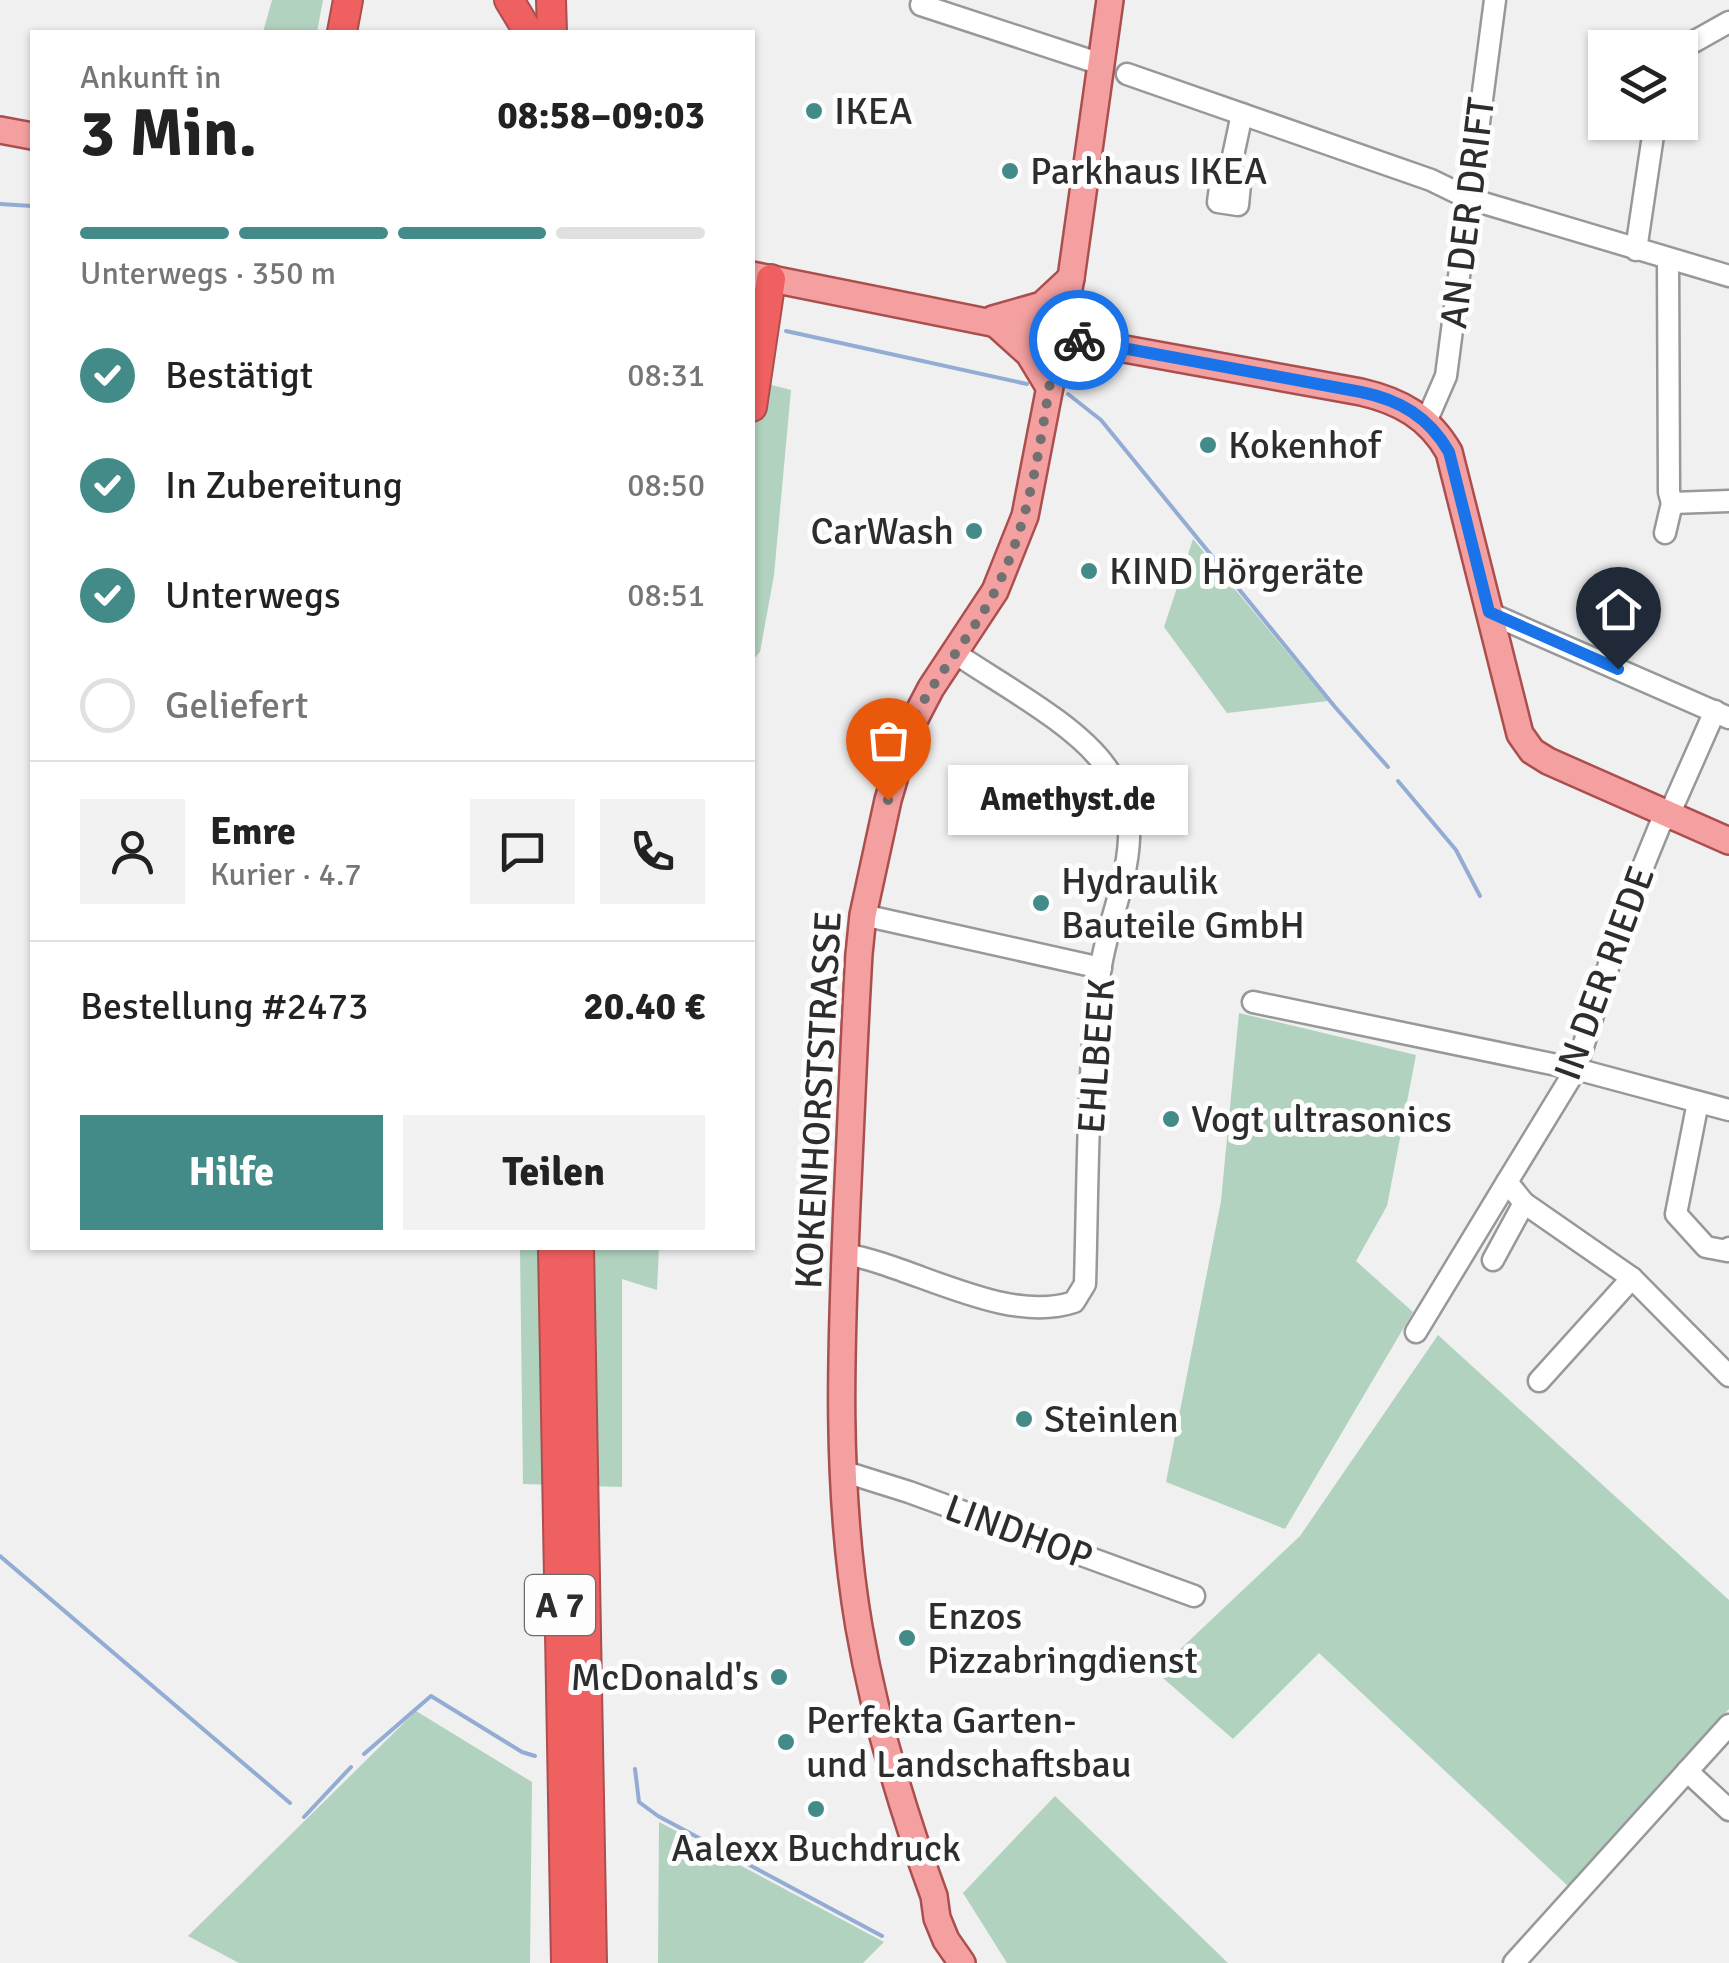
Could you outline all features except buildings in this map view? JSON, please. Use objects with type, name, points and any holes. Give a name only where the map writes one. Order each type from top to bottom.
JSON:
[{"type":"highway","points":[[342,30],[348,0]]},
{"type":"highway","points":[[510,0],[533,30]]},
{"type":"highway","points":[[526,0],[534,30]]},
{"type":"highway","points":[[535,30],[551,0]]},
{"type":"highway","points":[[755,369],[762,277]]},
{"type":"highway","name":"A 7","points":[[552,1250],[566,1963]]},
{"type":"highway","name":"A 7","points":[[579,1250],[592,1963]]},
{"type":"main road","name":"KOKENHORSTSTRASSE","points":[[960,1959],[958,1938],[948,1914],[934,1896],[890,1762],[860,1628],[842,1471],[845,1254],[856,1004],[863,915],[898,760],[918,712],[996,591],[1030,496],[1070,278],[1110,0]]},
{"type":"main road","points":[[0,130],[30,136]]},
{"type":"main road","points":[[762,277],[1397,402],[1440,435],[1449,452],[1514,720],[1532,750],[1729,841]]},
{"type":"main road","points":[[990,322],[1042,306],[1070,278]]},
{"type":"main road","points":[[990,322],[1029,354],[1049,387]]},
{"type":"street","name":"AN DER DRIFT","points":[[1426,422],[1446,376],[1495,0]]},
{"type":"street","points":[[921,5],[1101,64]]},
{"type":"street","points":[[1698,40],[1729,22]]},
{"type":"street","points":[[1127,74],[1431,180],[1470,199],[1729,276]]},
{"type":"street","points":[[1230,170],[1242,114]]},
{"type":"street","points":[[1636,250],[1652,140]]},
{"type":"street","points":[[1665,533],[1672,503],[1668,492],[1668,259]]},
{"type":"street","points":[[1672,503],[1729,500]]},
{"type":"street","points":[[1489,612],[1722,715]]},
{"type":"street","name":"EHLBEEK","points":[[845,1254],[867,1258],[979,1298],[1042,1307],[1074,1302],[1086,1284],[1091,1089],[1101,968],[1128,849],[1122,796],[1107,768],[1082,740],[955,653]]},
{"type":"street","name":"IN DER RIEDE","points":[[1416,1332],[1576,1068],[1629,901],[1660,825],[1722,715]]},
{"type":"street","points":[[863,915],[1101,968]]},
{"type":"street","points":[[1254,1002],[1576,1068],[1729,1110]]},
{"type":"street","points":[[1698,1102],[1676,1214],[1706,1247],[1727,1251],[1729,1248]]},
{"type":"street","points":[[1507,1182],[1524,1203],[1632,1278],[1729,1376]]},
{"type":"street","points":[[1493,1260],[1524,1203]]},
{"type":"street","points":[[1540,1382],[1632,1278]]},
{"type":"street","name":"LINDHOP","points":[[842,1471],[1194,1596]]},
{"type":"street","points":[[1514,1963],[1729,1725]]},
{"type":"street","points":[[1688,1771],[1729,1810]]},
{"type":"green space","points":[[272,0],[323,0],[317,30],[264,30]]},
{"type":"green space","points":[[755,381],[791,390],[774,575],[760,652],[755,658]]},
{"type":"green space","points":[[1193,539],[1328,701],[1227,713],[1164,627]]},
{"type":"green space","points":[[1239,1013],[1416,1055],[1387,1206],[1356,1261],[1413,1312],[1285,1529],[1166,1482],[1221,1201]]},
{"type":"green space","points":[[520,1250],[659,1250],[657,1290],[622,1279],[622,1487],[523,1484]]},
{"type":"green space","points":[[1438,1335],[1729,1600],[1729,1709],[1569,1887],[1319,1653],[1233,1739],[1156,1672],[1300,1536]]},
{"type":"green space","points":[[416,1711],[532,1782],[530,1963],[239,1963],[188,1936]]},
{"type":"green space","points":[[1055,1796],[1228,1963],[1007,1963],[963,1893]]},
{"type":"green space","points":[[659,1822],[884,1942],[863,1963],[658,1963]]},
{"type":"waterway","points":[[0,204],[30,206]]},
{"type":"waterway","points":[[786,331],[1027,384]]},
{"type":"waterway","points":[[1068,394],[1101,420],[1388,767]]},
{"type":"waterway","points":[[1398,781],[1456,850],[1480,896]]},
{"type":"waterway","points":[[0,1556],[290,1803]]},
{"type":"waterway","points":[[364,1754],[431,1696],[522,1752],[535,1756]]},
{"type":"waterway","points":[[304,1817],[351,1767]]},
{"type":"waterway","points":[[635,1769],[639,1802],[658,1816],[882,1936]]},
{"type":"way so far","points":[[888,800],[908,732],[931,688],[996,591],[1018,538],[1030,496],[1058,336],[1079,340]]},
{"type":"place","name":"IKEA","points":[[814,111]]},
{"type":"place","name":"Parkhaus IKEA","points":[[1010,171]]},
{"type":"place","name":"Kokenhof","points":[[1208,445]]},
{"type":"place","name":"CarWash","points":[[974,531]]},
{"type":"place","name":"KIND Hörgeräte","points":[[1089,571]]},
{"type":"place","name":"Amethyst.de","points":[[888,800]]},
{"type":"place","name":"Hydraulik Bauteile GmbH","points":[[1041,903]]},
{"type":"place","name":"Vogt ultrasonics","points":[[1171,1119]]},
{"type":"place","name":"Steinlen","points":[[1024,1419]]},
{"type":"place","name":"Enzos Pizzabringdienst","points":[[907,1638]]},
{"type":"place","name":"McDonald's","points":[[779,1677]]},
{"type":"place","name":"Perfekta Garten- und Landschaftsbau","points":[[786,1742]]},
{"type":"place","name":"Aalexx Buchdruck","points":[[816,1809]]},
{"type":"route","points":[[1079,340],[1361,392],[1413,411],[1440,435],[1449,452],[1489,612],[1618,669]]}]
